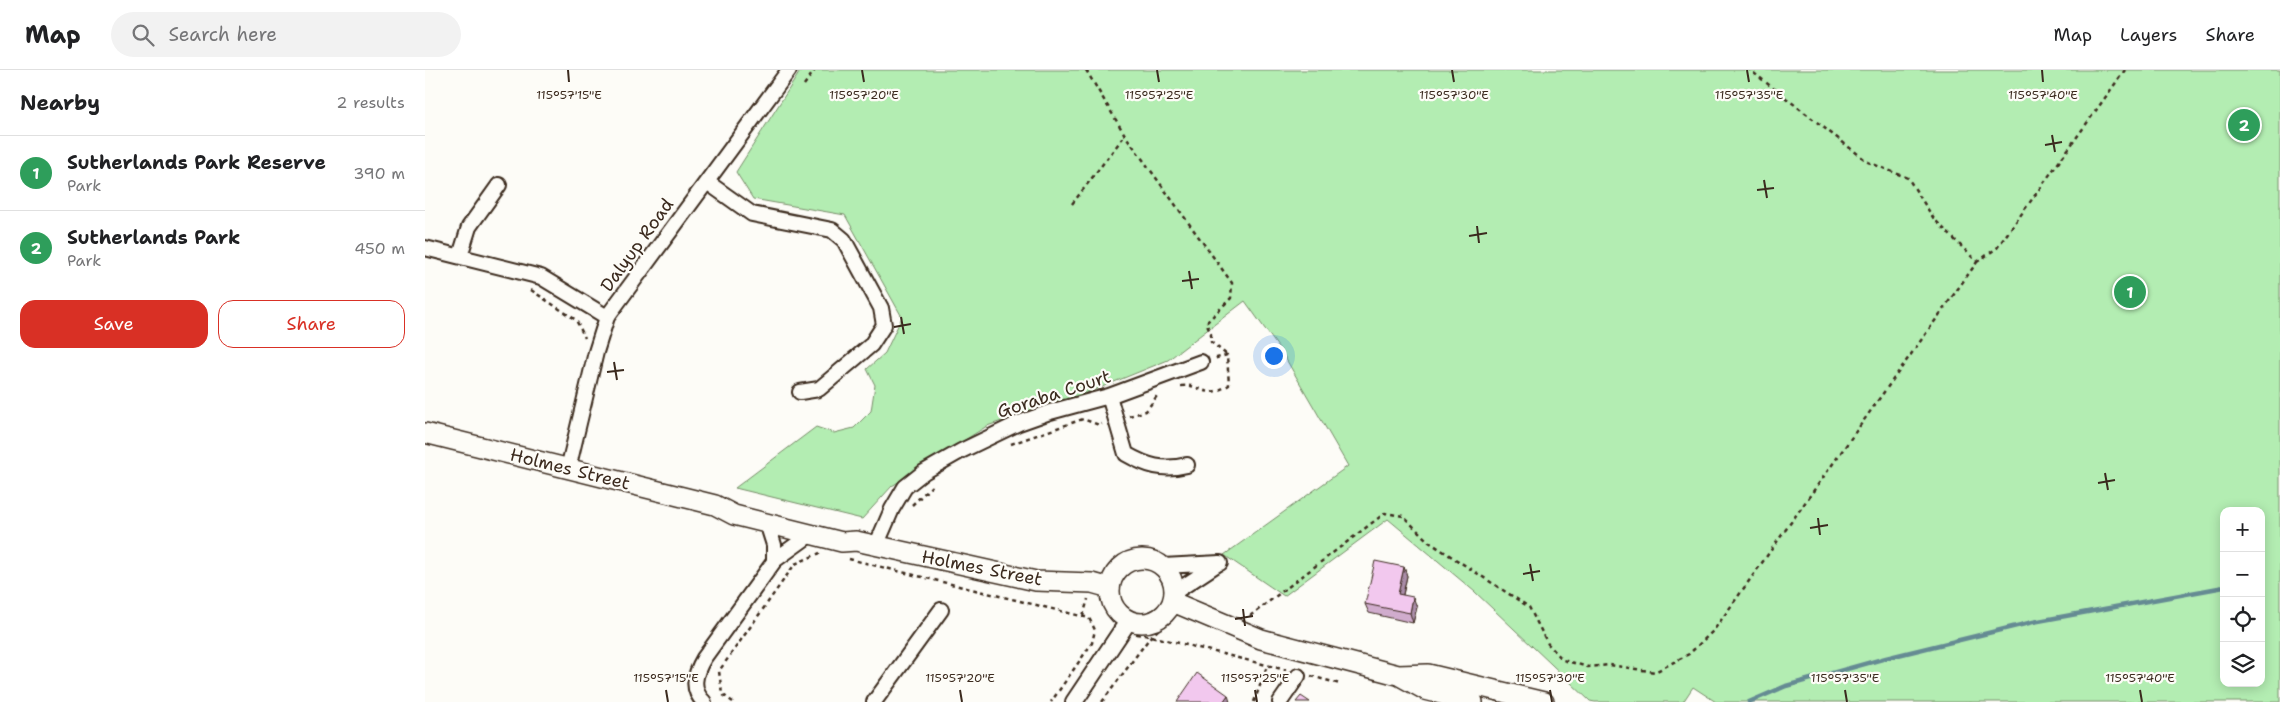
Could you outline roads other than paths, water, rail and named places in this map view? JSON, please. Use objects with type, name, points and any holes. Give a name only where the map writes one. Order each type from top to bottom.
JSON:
[{"type":"main road","name":"Holmes Street","points":[[425,434],[715,504],[739,504],[846,531],[856,541]]},
{"type":"main road","name":"Holmes Street","points":[[715,504],[734,515],[842,542],[856,541],[1036,581],[1092,583],[1110,588]]},
{"type":"main road","points":[[1145,559],[1163,566],[1174,582],[1174,597],[1169,610],[1154,622],[1145,623],[1129,620],[1119,614],[1113,606],[1110,588],[1113,578],[1126,563],[1145,559]]},
{"type":"main road","points":[[1174,597],[1261,639],[1398,675],[1425,690],[1473,702]]},
{"type":"main road","points":[[1398,675],[1428,674],[1544,702]]},
{"type":"street","name":"Dalyup Road","points":[[568,469],[596,352],[607,317],[789,70]]},
{"type":"street","points":[[707,182],[752,214],[832,230],[843,240],[881,308],[884,325],[871,345],[819,389],[800,392]]},
{"type":"street","points":[[460,256],[469,227],[499,185]]},
{"type":"street","points":[[425,248],[541,277],[607,317]]},
{"type":"street","name":"Goraba Court","points":[[876,546],[892,509],[905,486],[924,472],[961,451],[1019,423],[1050,412],[1109,396],[1201,362]]},
{"type":"street","points":[[1109,396],[1126,454],[1145,464],[1158,468],[1187,465]]},
{"type":"street","points":[[767,523],[774,546],[775,560]]},
{"type":"street","points":[[704,702],[699,697],[694,683],[697,669],[775,560],[811,534]]},
{"type":"street","points":[[1163,566],[1220,563],[1174,597]]},
{"type":"street","points":[[874,702],[941,610]]},
{"type":"street","points":[[1074,702],[1129,620]]},
{"type":"street","points":[[1280,702],[1298,676]]},
{"type":"waterway","points":[[1749,702],[1786,686],[1886,658],[2033,622],[2220,588]]},
{"type":"place","name":"Sutherlands Park","points":[[2244,125]]},
{"type":"place","name":"Sutherlands Park Reserve","points":[[2130,292]]}]
